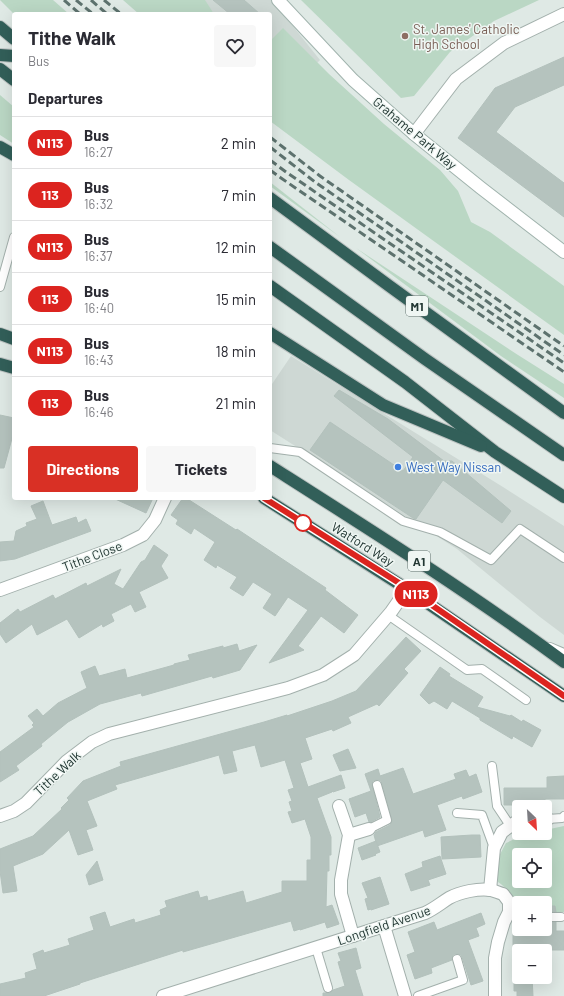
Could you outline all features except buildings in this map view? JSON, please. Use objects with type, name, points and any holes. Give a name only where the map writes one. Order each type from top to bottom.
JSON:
[{"type":"highway","points":[[0,27],[12,37]]},
{"type":"highway","points":[[0,55],[12,56]]},
{"type":"highway","points":[[0,69],[12,78]]},
{"type":"highway","points":[[0,147],[12,154]]},
{"type":"highway","name":"M1","points":[[272,199],[564,413]]},
{"type":"highway","points":[[272,248],[426,359],[564,455]]},
{"type":"highway","points":[[272,287],[405,382],[495,452],[564,497]]},
{"type":"highway","points":[[0,334],[12,338]]},
{"type":"highway","points":[[272,334],[383,405],[495,452]]},
{"type":"highway","points":[[0,364],[12,367]]},
{"type":"highway","name":"Watford Way","points":[[272,467],[415,558],[564,662]]},
{"type":"highway","name":"Watford Way","points":[[267,500],[407,588],[564,696]]},
{"type":"street","name":"Grahame Park Way","points":[[278,0],[352,80],[414,134],[564,252]]},
{"type":"street","points":[[414,134],[456,79],[504,43],[564,14]]},
{"type":"street","name":"Tithe Close","points":[[0,590],[123,545],[143,535],[155,520],[164,500]]},
{"type":"street","name":"Tithe Walk","points":[[0,816],[14,811],[26,803],[67,760],[92,742],[109,734],[288,688],[323,675],[354,654],[388,615],[407,588]]},
{"type":"street","points":[[339,806],[349,835],[341,880],[341,894],[353,936]]},
{"type":"street","points":[[512,826],[502,832],[494,848],[490,890],[503,894],[512,909]]},
{"type":"street","points":[[349,835],[369,829]]},
{"type":"street","name":"Longfield Avenue","points":[[163,996],[425,913],[459,894],[473,890],[490,890]]},
{"type":"street","points":[[495,996],[495,958],[498,942],[504,922],[512,916]]},
{"type":"street","points":[[384,926],[405,996]]},
{"type":"lane","points":[[0,287],[12,244]]},
{"type":"lane","points":[[272,448],[300,452],[403,521],[440,532],[490,560],[520,529],[564,558]]},
{"type":"lane","points":[[388,615],[467,670],[482,669],[526,700]]},
{"type":"lane","points":[[536,641],[564,653]]},
{"type":"lane","points":[[492,766],[497,806],[512,821]]},
{"type":"lane","points":[[369,829],[387,820],[376,785]]},
{"type":"lane","points":[[457,813],[482,815],[494,848]]},
{"type":"lane","points":[[552,818],[564,816]]},
{"type":"lane","points":[[552,917],[561,917]]},
{"type":"lane","points":[[316,948],[328,988]]},
{"type":"lane","points":[[418,996],[463,980],[457,959]]},
{"type":"shaded area","points":[[167,0],[272,0],[320,60],[281,99],[272,91],[272,12],[181,12]]},
{"type":"shaded area","points":[[291,356],[564,526],[564,635],[457,549],[272,431],[272,384]]},
{"type":"green space","points":[[0,0],[53,0],[67,12],[12,12]]},
{"type":"green space","points":[[123,0],[205,0],[213,12],[137,12]]},
{"type":"green space","name":"St. James' Catholic High School","points":[[301,0],[539,0],[494,21],[450,52],[414,96],[401,98]]},
{"type":"green space","points":[[283,28],[329,74],[384,124],[440,170],[458,191],[471,222],[490,232],[564,286],[564,335],[272,122],[272,39]]},
{"type":"green space","points":[[0,95],[12,105],[12,143],[0,135]]},
{"type":"green space","points":[[272,184],[340,237],[272,187]]},
{"type":"green space","points":[[356,248],[564,384],[564,398],[501,356]]},
{"type":"green space","points":[[564,826],[564,912],[552,912],[552,896],[512,897],[505,887],[498,882],[498,858],[506,843],[512,840],[552,840],[552,829]]},
{"type":"railway","points":[[64,0],[78,12]]},
{"type":"railway","points":[[76,0],[91,12]]},
{"type":"railway","points":[[91,0],[105,12]]},
{"type":"railway","points":[[104,0],[119,12]]},
{"type":"railway","points":[[272,139],[320,176],[564,346]]},
{"type":"railway","points":[[272,149],[315,182],[564,355]]},
{"type":"railway","points":[[272,162],[564,363]]},
{"type":"railway","points":[[272,171],[564,372]]},
{"type":"bus line","name":"N113","points":[[267,500],[407,588],[564,696]]},
{"type":"place","name":"St. James' Catholic High School","points":[[405,36]]},
{"type":"place","name":"West Way Nissan","points":[[398,467]]}]
